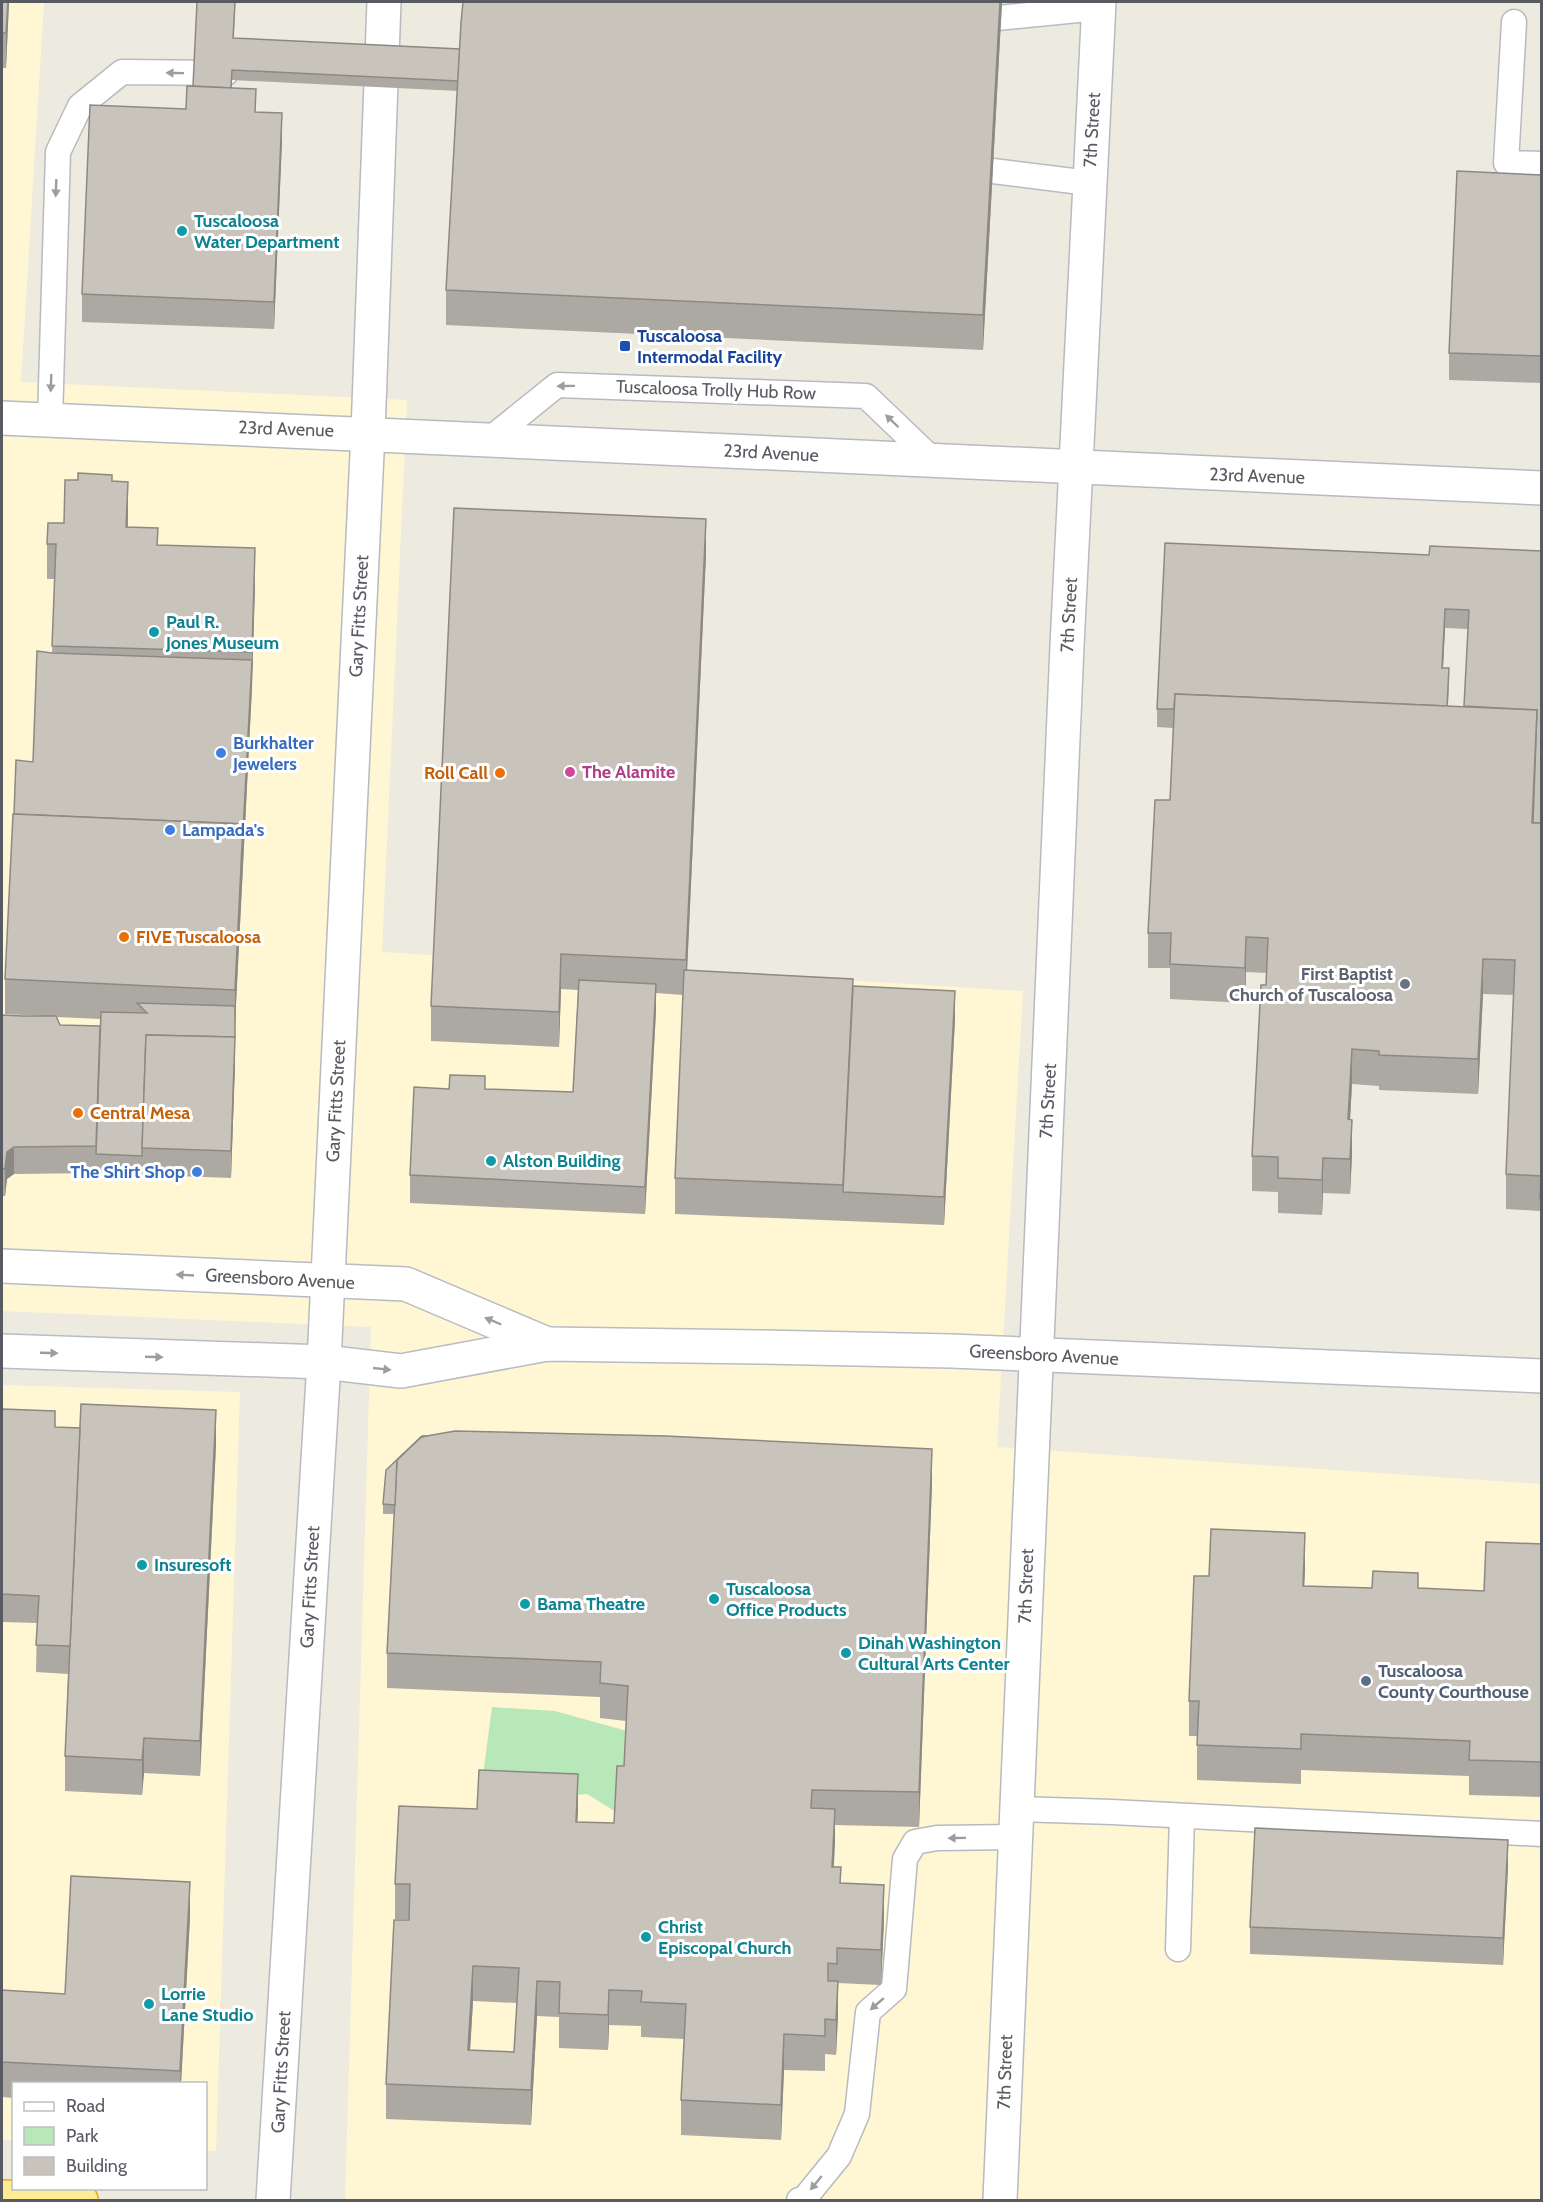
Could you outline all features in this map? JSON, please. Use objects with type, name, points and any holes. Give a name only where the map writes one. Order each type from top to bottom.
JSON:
[{"type":"highway","points":[[2,2197],[81,2200]]},
{"type":"street","name":"Gary Fitts Street","points":[[273,2200],[324,1362],[368,432],[370,75],[384,2]]},
{"type":"street","name":"7th Street","points":[[1000,2200],[1098,5]]},
{"type":"street","name":"23rd Avenue","points":[[2,418],[368,432],[1076,468],[1542,488]]},
{"type":"street","name":"Greensboro Avenue","points":[[2,1266],[406,1284],[547,1344]]},
{"type":"street","name":"Greensboro Avenue","points":[[2,1351],[324,1362],[401,1371],[547,1344],[939,1350],[1542,1376]]},
{"type":"lane","points":[[951,27],[1098,5]]},
{"type":"lane","points":[[1514,22],[1506,163],[1542,164]]},
{"type":"lane","points":[[50,420],[58,152],[80,106],[122,72],[248,74]]},
{"type":"lane","points":[[942,165],[1089,183]]},
{"type":"lane","name":"Tuscaloosa Trolly Hub Row","points":[[490,439],[557,385],[866,396],[934,461]]},
{"type":"lane","points":[[799,2200],[804,2199],[838,2156],[857,2114],[868,2012],[894,1989],[905,1859],[915,1842],[1016,1823],[1112,1812],[1542,1834]]},
{"type":"lane","points":[[1178,1948],[1182,1817]]},
{"type":"shaded area","points":[[2,2],[44,2],[21,382],[407,400],[382,952],[1023,991],[997,1447],[1541,1484],[1541,2200],[345,2200],[371,1327],[2,1311]]},
{"type":"shaded area","points":[[2,1385],[240,1392],[216,2151],[207,2151],[207,2082],[12,2082],[12,2140],[2,2140]]},
{"type":"green space","points":[[492,1707],[555,1711],[627,1731],[624,1801],[616,1812],[587,1794],[479,1805]]},
{"type":"building","points":[[2,2],[8,2],[6,33],[2,33]]},
{"type":"building","points":[[197,2],[235,2],[233,38],[460,49],[458,81],[232,70],[231,88],[193,86]]},
{"type":"building","points":[[463,2],[1000,2],[983,315],[446,290]]},
{"type":"building","name":"Tuscaloosa Water Department","points":[[187,86],[256,89],[255,112],[282,113],[274,302],[82,294],[90,105],[186,109]]},
{"type":"building","points":[[1457,171],[1542,175],[1542,356],[1449,353]]},
{"type":"building","name":"Paul R. Jones Museum","points":[[78,473],[112,475],[112,481],[128,482],[126,527],[158,528],[157,545],[255,548],[252,652],[52,646],[56,544],[47,544],[48,523],[64,523],[65,480],[78,480]]},
{"type":"building","name":"The Alamite","points":[[454,508],[706,519],[686,960],[561,954],[559,1012],[431,1006]]},
{"type":"building","points":[[1165,543],[1429,555],[1430,546],[1542,551],[1542,823],[1533,823],[1537,710],[1464,706],[1469,610],[1445,609],[1442,668],[1449,668],[1447,706],[1175,694],[1174,709],[1157,709]]},
{"type":"building","points":[[37,651],[252,660],[243,832],[243,824],[14,814],[16,760],[33,762]]},
{"type":"building","name":"First Baptist Church of Tuscaloosa","points":[[1175,694],[1537,710],[1532,823],[1542,823],[1542,1198],[1540,1198],[1541,1176],[1506,1174],[1515,960],[1483,959],[1478,1059],[1379,1055],[1379,1051],[1352,1049],[1348,1119],[1352,1120],[1350,1159],[1323,1158],[1322,1180],[1278,1178],[1278,1157],[1252,1156],[1261,985],[1266,985],[1268,938],[1246,937],[1245,968],[1170,964],[1171,933],[1148,933],[1155,800],[1170,800]]},
{"type":"building","name":"FIVE Tuscaloosa","points":[[13,814],[243,824],[235,990],[5,979]]},
{"type":"building","points":[[684,970],[853,979],[843,1185],[675,1178]]},
{"type":"building","points":[[579,980],[656,984],[645,1187],[410,1175],[414,1087],[449,1089],[450,1075],[485,1076],[485,1089],[573,1092]]},
{"type":"building","points":[[853,986],[955,991],[944,1197],[843,1192]]},
{"type":"building","points":[[137,1003],[235,1006],[235,1037],[146,1035],[142,1156],[96,1154],[101,1012],[147,1013]]},
{"type":"building","points":[[2,1015],[56,1016],[60,1025],[100,1026],[96,1146],[14,1147],[7,1152],[5,1169],[2,1168]]},
{"type":"building","points":[[146,1035],[235,1037],[231,1151],[142,1148]]},
{"type":"building","name":"Insuresoft","points":[[81,1404],[216,1410],[200,1741],[144,1738],[142,1760],[65,1756]]},
{"type":"building","points":[[2,1409],[55,1411],[55,1427],[80,1428],[70,1646],[36,1645],[39,1596],[2,1594]]},
{"type":"building","points":[[455,1431],[666,1436],[932,1449],[919,1792],[812,1790],[811,1808],[835,1809],[832,1867],[841,1867],[840,1883],[884,1885],[881,1950],[837,1948],[837,1964],[828,1963],[828,1981],[838,1981],[836,2020],[825,2019],[825,2036],[784,2034],[781,2105],[681,2100],[686,2004],[641,2002],[642,1991],[609,1990],[608,2015],[559,2013],[560,1982],[537,1981],[531,2090],[386,2084],[394,1920],[409,1920],[410,1884],[395,1884],[399,1806],[477,1809],[479,1770],[578,1774],[576,1822],[614,1823],[617,1766],[624,1766],[628,1686],[600,1683],[601,1662],[387,1653],[397,1460],[421,1437]],"holes":[[[473,1966],[519,1968],[514,2052],[468,2050]]]},
{"type":"building","points":[[422,1436],[427,1436],[421,1437],[397,1460],[395,1505],[383,1504],[386,1470]]},
{"type":"building","name":"Tuscaloosa County Courthouse","points":[[1211,1529],[1305,1533],[1303,1586],[1372,1588],[1373,1571],[1418,1573],[1418,1588],[1484,1591],[1486,1542],[1542,1544],[1542,1762],[1469,1760],[1470,1741],[1301,1734],[1301,1749],[1197,1745],[1199,1701],[1189,1701],[1194,1576],[1209,1576]]},
{"type":"building","points":[[1255,1828],[1508,1840],[1503,1938],[1250,1927]]},
{"type":"building","points":[[71,1876],[190,1882],[180,2071],[2,2062],[2,1990],[65,1994]]},
{"type":"place","name":"Tuscaloosa Water Department","points":[[182,231]]},
{"type":"place","name":"Tuscaloosa Intermodal Facility","points":[[625,346]]},
{"type":"place","name":"Paul R. Jones Museum","points":[[154,632]]},
{"type":"place","name":"Burkhalter Jewelers","points":[[221,753]]},
{"type":"place","name":"The Alamite","points":[[570,772]]},
{"type":"place","name":"Roll Call","points":[[500,773]]},
{"type":"place","name":"Lampada's","points":[[170,830]]},
{"type":"place","name":"FIVE Tuscaloosa","points":[[124,937]]},
{"type":"place","name":"First Baptist Church of Tuscaloosa","points":[[1405,984]]},
{"type":"place","name":"Central Mesa","points":[[78,1113]]},
{"type":"place","name":"Alston Building","points":[[491,1161]]},
{"type":"place","name":"The Shirt Shop","points":[[197,1172]]},
{"type":"place","name":"Insuresoft","points":[[142,1565]]},
{"type":"place","name":"Tuscaloosa Office Products","points":[[714,1599]]},
{"type":"place","name":"Bama Theatre","points":[[525,1604]]},
{"type":"place","name":"Dinah Washington Cultural Arts Center","points":[[846,1653]]},
{"type":"place","name":"Tuscaloosa County Courthouse","points":[[1366,1681]]},
{"type":"place","name":"Christ Episcopal Church","points":[[646,1937]]},
{"type":"place","name":"Lorrie Lane Studio","points":[[149,2004]]}]
